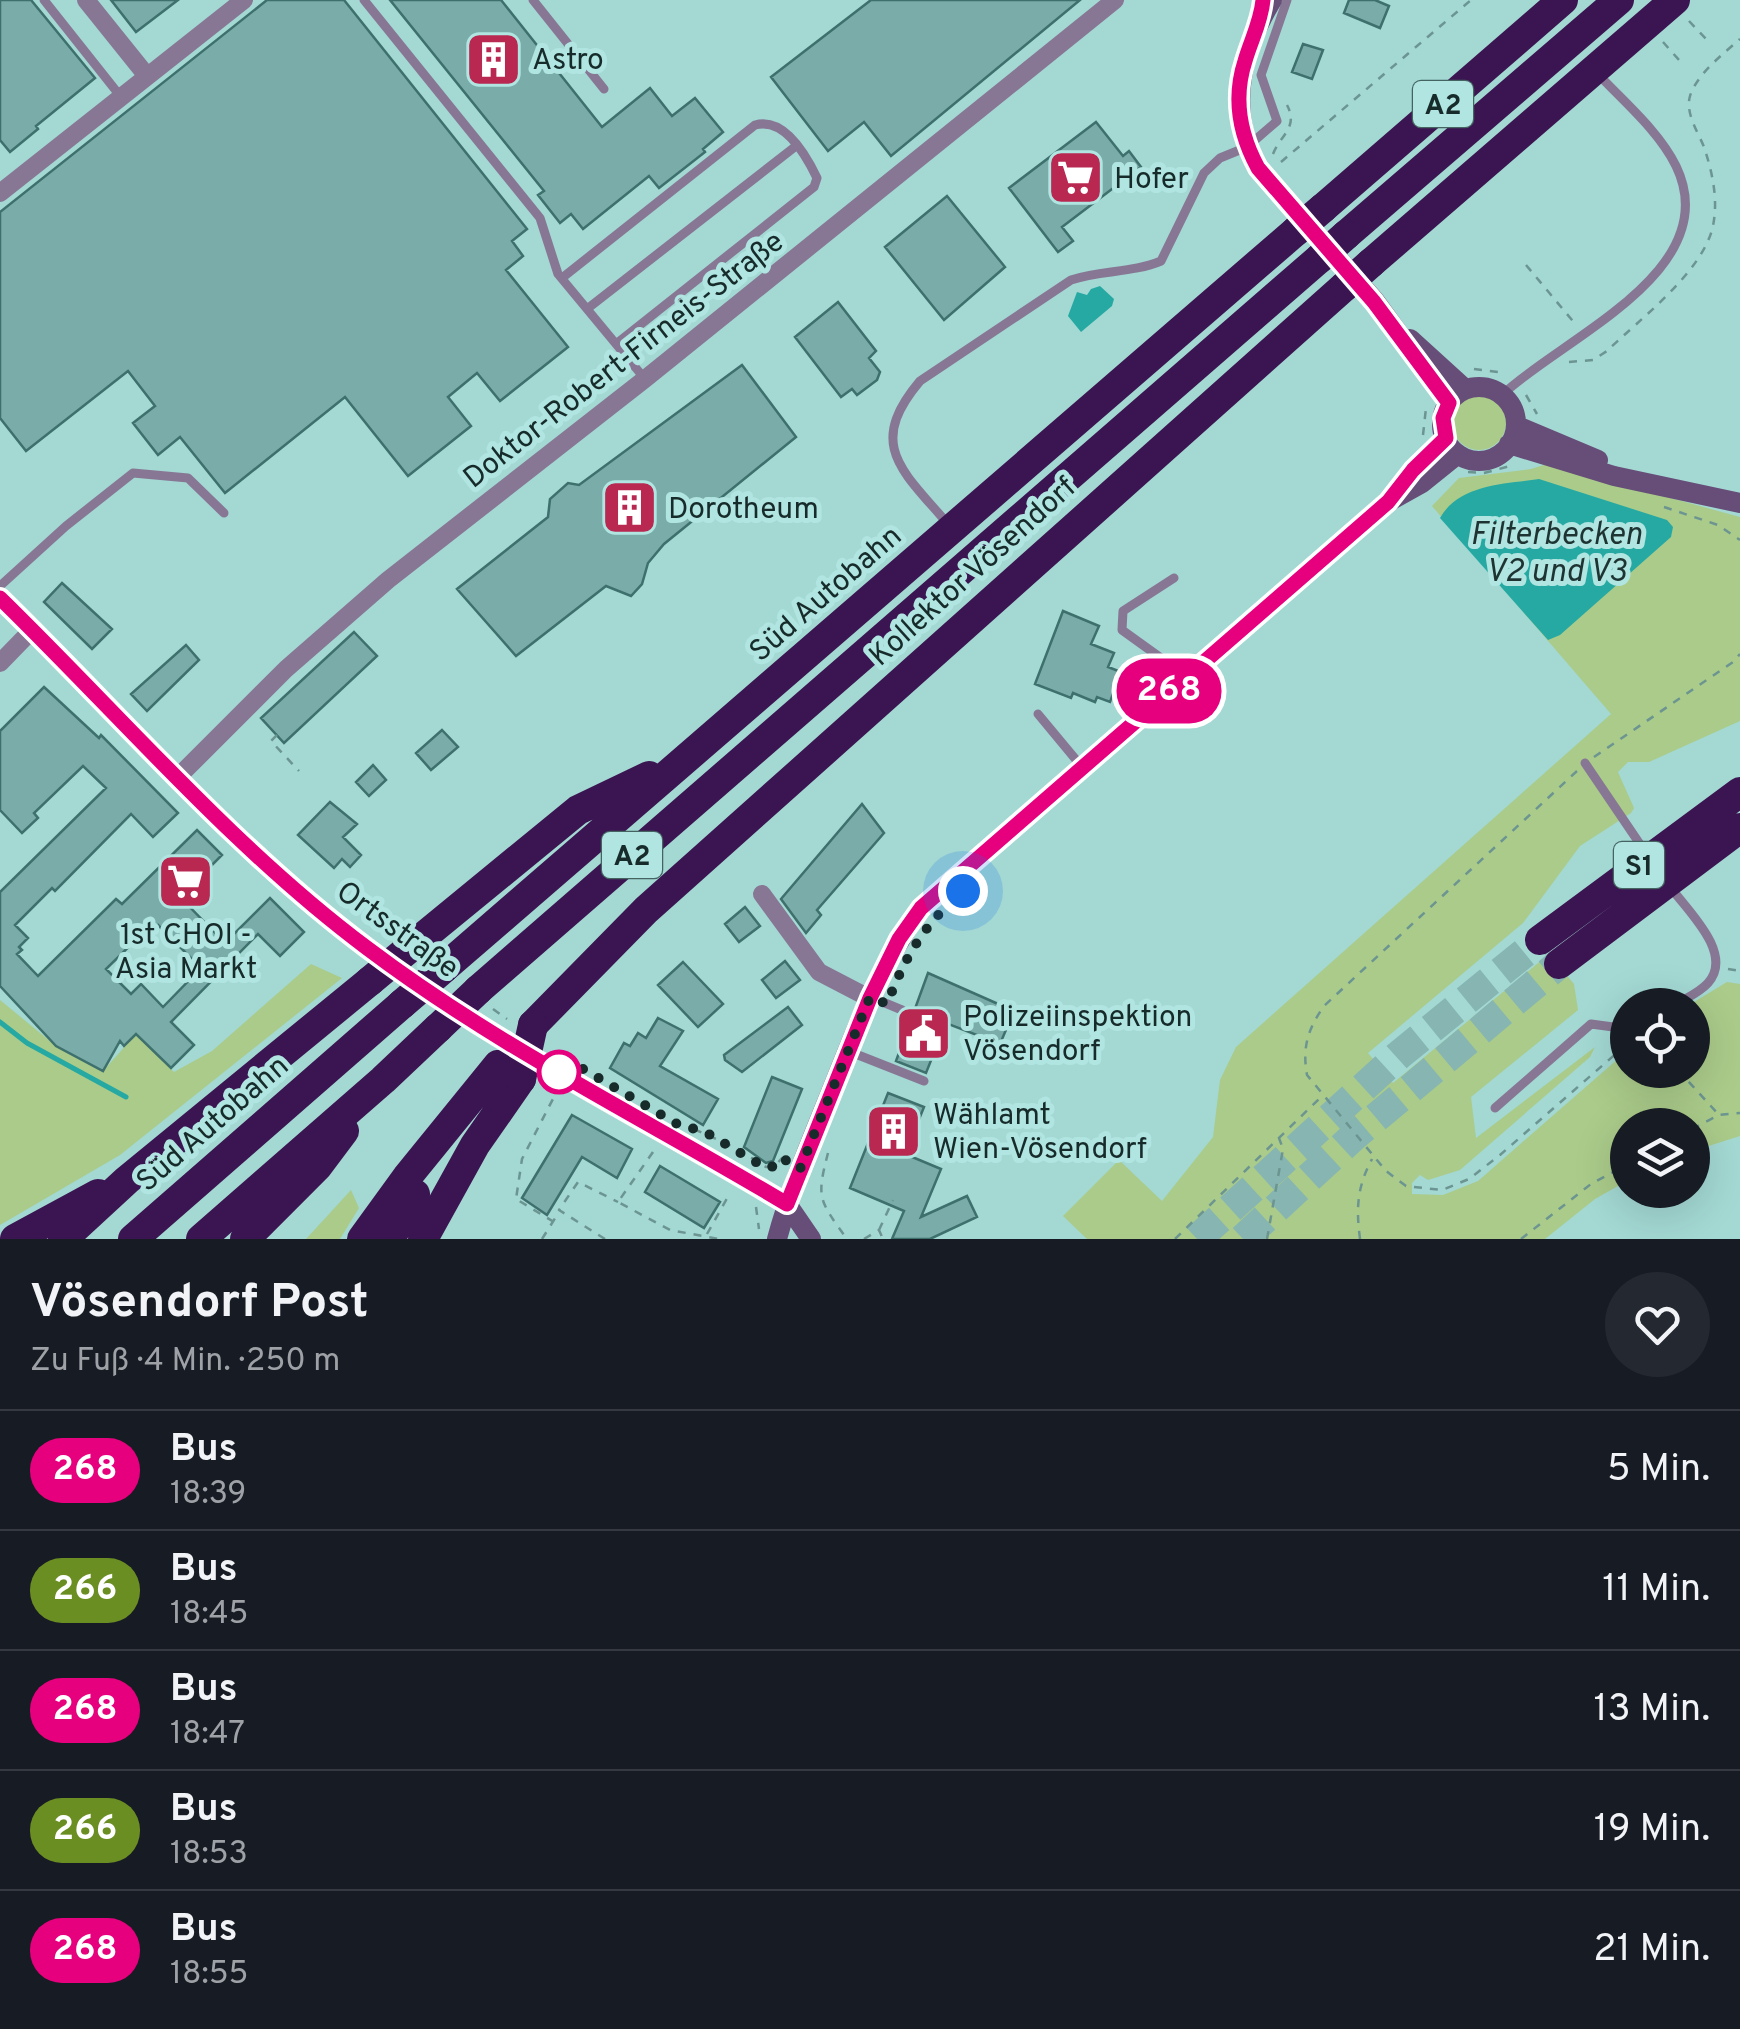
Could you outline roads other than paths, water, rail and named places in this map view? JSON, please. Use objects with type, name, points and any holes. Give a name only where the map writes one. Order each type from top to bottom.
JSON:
[{"type":"highway","name":"Süd Autobahn","points":[[133,1239],[1563,0]]},
{"type":"highway","name":"A2","points":[[201,1239],[438,1028],[483,998],[1346,235],[1619,0]]},
{"type":"highway","name":"Kollektor Vösendorf","points":[[362,1239],[407,1178],[509,1072],[519,1021],[1345,286],[1595,71],[1682,10]]},
{"type":"highway","points":[[63,1239],[128,1180],[578,810],[688,757]]},
{"type":"highway","name":"S1","points":[[1559,964],[1740,792]]},
{"type":"highway","name":"S1","points":[[1540,940],[1658,870],[1740,828]]},
{"type":"highway","points":[[390,1239],[509,1072]]},
{"type":"highway","points":[[423,1239],[475,1145],[509,1072]]},
{"type":"highway","points":[[245,1239],[317,1168],[383,1080]]},
{"type":"highway","points":[[14,1239],[128,1180]]},
{"type":"main road","points":[[1266,6],[1244,63],[1239,91],[1240,123],[1247,147],[1258,168],[1393,324],[1452,384],[1507,389],[1513,435],[1488,459],[1474,460],[1452,446],[1443,418],[1452,384]]},
{"type":"main road","points":[[1513,435],[1644,480],[1740,504]]},
{"type":"main road","points":[[768,1236],[787,1204],[870,998],[899,939],[921,908],[1388,502],[1439,466],[1452,446]]},
{"type":"main road","name":"Ortsstraße","points":[[0,598],[291,885],[370,950],[564,1076],[787,1204],[811,1239]]},
{"type":"street","points":[[86,0],[147,76]]},
{"type":"street","points":[[0,194],[244,0]]},
{"type":"street","name":"Doktor-Robert-Firneis-Straße","points":[[179,776],[286,669],[388,580],[1115,0]]},
{"type":"street","points":[[0,663],[32,630]]},
{"type":"street","points":[[762,894],[819,972],[870,998]]},
{"type":"lane","points":[[44,0],[121,97]]},
{"type":"lane","points":[[364,0],[540,218],[562,278],[644,378]]},
{"type":"lane","points":[[533,0],[604,89]]},
{"type":"lane","points":[[952,529],[906,475],[893,446],[892,423],[903,402],[920,381],[1071,280],[1092,273],[1147,267],[1160,261],[1204,173],[1220,158],[1247,147],[1278,122],[1261,74],[1287,0]]},
{"type":"lane","points":[[1507,389],[1584,334],[1658,272],[1676,246],[1684,219],[1684,193],[1676,167],[1660,142],[1595,71]]},
{"type":"lane","points":[[562,278],[755,126],[772,123],[784,130],[817,178],[814,186],[616,344]]},
{"type":"lane","points":[[588,310],[796,146]]},
{"type":"lane","points":[[0,586],[133,473],[188,478],[224,513]]},
{"type":"lane","points":[[1174,578],[1123,611],[1122,630],[1184,678]]},
{"type":"lane","points":[[1038,714],[1082,767]]},
{"type":"lane","points":[[1585,763],[1716,951],[1717,966],[1703,988]]},
{"type":"lane","points":[[870,998],[902,1010]]},
{"type":"lane","points":[[1495,1108],[1591,1024],[1610,1027]]},
{"type":"lane","points":[[848,1051],[924,1081]]},
{"type":"water","points":[[1100,286],[1114,299],[1112,306],[1081,332],[1068,316],[1077,292],[1087,295]]},
{"type":"water","name":"Filterbecken V2 und V3","points":[[1539,479],[1667,520],[1673,527],[1671,537],[1560,635],[1548,640],[1440,518],[1448,507],[1471,492]]},
{"type":"waterway","points":[[0,1022],[27,1043],[126,1097]]},
{"type":"tunnel","points":[[1197,1239],[1399,1055],[1540,940]]},
{"type":"tunnel","points":[[1243,1239],[1353,1137],[1559,964]]},
{"type":"place","name":"Astro","points":[[493,59]]},
{"type":"place","name":"Hofer","points":[[1075,178]]},
{"type":"place","name":"Dorotheum","points":[[629,508]]},
{"type":"place","name":"1st CHOI - Asia Markt","points":[[186,881]]},
{"type":"place","name":"Polizeiinspektion Vösendorf","points":[[924,1033]]},
{"type":"place","name":"Wählamt Wien-Vösendorf","points":[[894,1131]]}]
